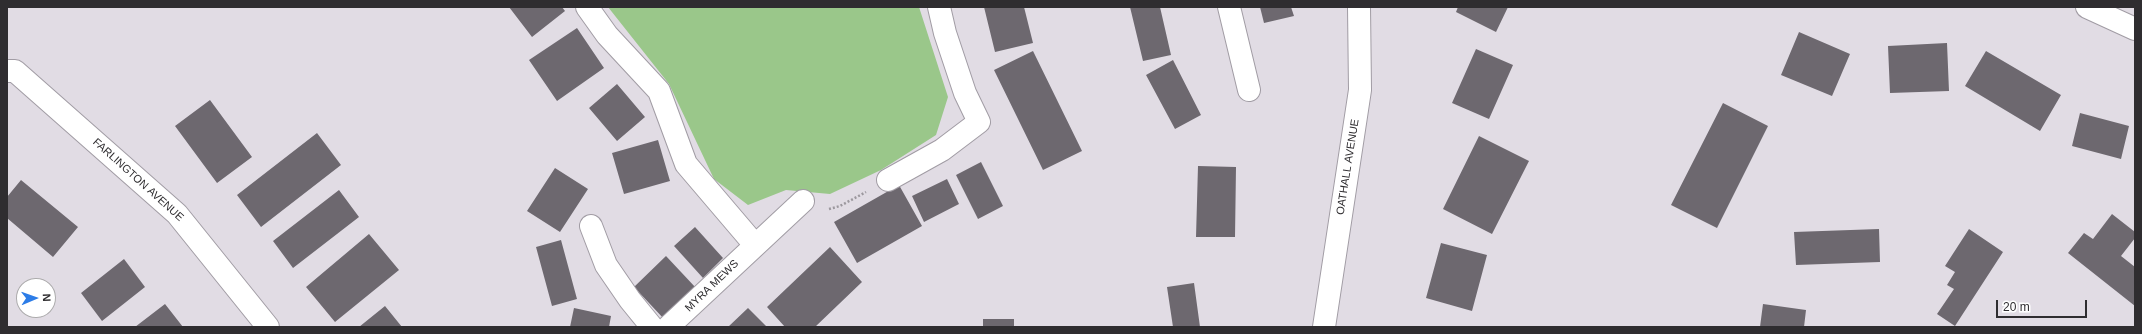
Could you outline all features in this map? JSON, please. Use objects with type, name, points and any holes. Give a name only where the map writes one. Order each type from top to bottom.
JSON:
[{"type":"street","points":[[587,7],[607,35],[659,91],[686,164],[755,245]]},
{"type":"street","points":[[888,180],[942,150],[979,122],[965,93],[945,33],[939,7]]},
{"type":"street","points":[[1228,7],[1249,90]]},
{"type":"street","name":"OATHALL AVENUE","points":[[1324,327],[1360,90],[1359,7]]},
{"type":"street","points":[[2087,7],[2135,29]]},
{"type":"street","name":"FARLINGTON AVENUE","points":[[7,71],[15,71],[177,214],[268,327]]},
{"type":"street","name":"MYRA MEWS","points":[[668,327],[803,201]]},
{"type":"street","points":[[591,226],[606,265],[630,300],[652,327]]},
{"type":"path","points":[[803,201],[821,211],[840,206],[888,180]]},
{"type":"green space","points":[[608,7],[919,7],[948,97],[936,135],[881,170],[830,194],[786,190],[748,205],[714,179],[669,84]]},
{"type":"building","points":[[509,7],[562,7],[565,11],[532,37]]},
{"type":"building","points":[[984,7],[1024,7],[1033,43],[995,52]]},
{"type":"building","points":[[1130,7],[1160,7],[1171,55],[1143,61]]},
{"type":"building","points":[[1260,7],[1291,7],[1294,16],[1264,23]]},
{"type":"building","points":[[1458,7],[1508,7],[1496,32],[1456,12]]},
{"type":"building","points":[[577,28],[604,68],[557,101],[529,60]]},
{"type":"building","points":[[1799,32],[1850,54],[1832,96],[1781,75]]},
{"type":"building","points":[[1947,43],[1949,91],[1890,93],[1888,46]]},
{"type":"building","points":[[1476,49],[1513,65],[1489,119],[1452,103]]},
{"type":"building","points":[[1033,51],[1082,151],[1043,170],[994,70]]},
{"type":"building","points":[[1986,51],[2061,95],[2040,131],[1965,86]]},
{"type":"building","points":[[1173,60],[1201,115],[1175,129],[1146,75]]},
{"type":"building","points":[[617,84],[645,117],[617,141],[589,108]]},
{"type":"building","points":[[210,100],[252,157],[217,183],[175,126]]},
{"type":"building","points":[[1723,103],[1768,126],[1717,228],[1671,205]]},
{"type":"building","points":[[2080,113],[2129,126],[2121,159],[2072,146]]},
{"type":"building","points":[[317,133],[341,165],[261,227],[237,195]]},
{"type":"building","points":[[1479,136],[1529,161],[1492,234],[1443,209]]},
{"type":"building","points":[[658,140],[670,181],[624,194],[612,153]]},
{"type":"building","points":[[981,162],[1003,206],[978,219],[956,175]]},
{"type":"building","points":[[1198,166],[1236,167],[1235,237],[1196,237]]},
{"type":"building","points":[[555,168],[588,189],[560,232],[527,211]]},
{"type":"building","points":[[947,179],[959,204],[924,222],[912,196]]},
{"type":"building","points":[[21,180],[78,227],[53,257],[7,218],[7,197]]},
{"type":"building","points":[[899,185],[922,226],[857,263],[834,222]]},
{"type":"building","points":[[339,190],[359,217],[293,268],[273,241]]},
{"type":"building","points":[[2112,214],[2135,232],[2135,238],[2121,256],[2135,267],[2135,306],[2068,253],[2084,233],[2093,239]]},
{"type":"building","points":[[695,227],[723,258],[703,278],[674,246]]},
{"type":"building","points":[[1879,229],[1880,262],[1796,265],[1794,232]]},
{"type":"building","points":[[1969,229],[2003,252],[1955,326],[1937,314],[1954,289],[1947,285],[1955,272],[1945,266]]},
{"type":"building","points":[[369,234],[399,270],[335,322],[306,287]]},
{"type":"building","points":[[561,240],[577,299],[552,306],[536,247]]},
{"type":"building","points":[[1441,243],[1487,255],[1472,311],[1426,298]]},
{"type":"building","points":[[830,247],[862,282],[815,327],[785,327],[767,307]]},
{"type":"building","points":[[666,256],[696,288],[664,319],[634,287]]},
{"type":"building","points":[[124,259],[145,287],[102,321],[81,293]]},
{"type":"building","points":[[1194,283],[1200,327],[1173,327],[1167,287]]},
{"type":"building","points":[[165,304],[183,327],[135,327]]},
{"type":"building","points":[[1763,304],[1806,310],[1804,327],[1760,327]]},
{"type":"building","points":[[385,306],[402,327],[359,327]]},
{"type":"building","points":[[574,308],[611,316],[609,327],[570,327]]},
{"type":"building","points":[[748,308],[767,327],[728,327]]},
{"type":"building","points":[[983,319],[1014,319],[1014,327],[983,327]]}]
